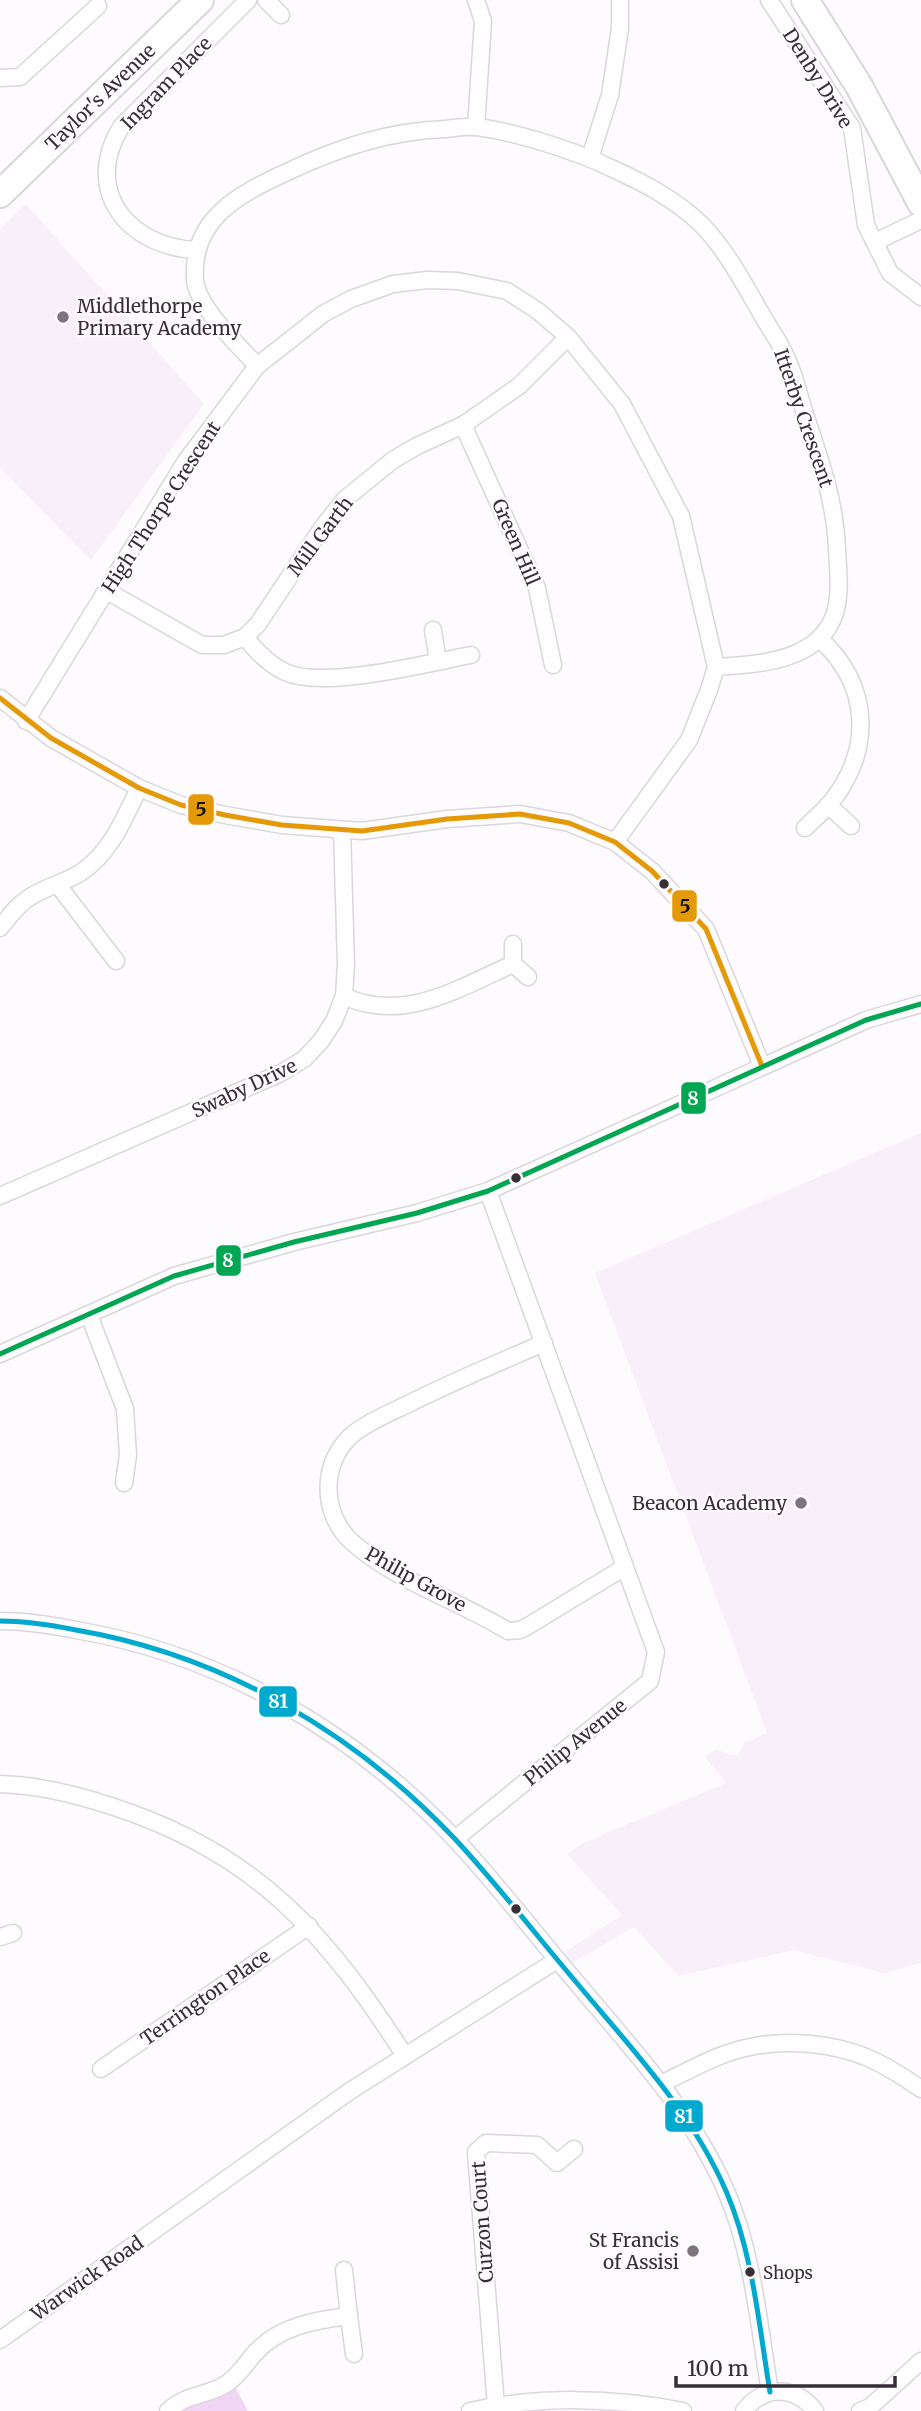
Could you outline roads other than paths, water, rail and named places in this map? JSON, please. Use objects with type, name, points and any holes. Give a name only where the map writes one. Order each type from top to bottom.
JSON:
[{"type":"main road","name":"Taylor's Avenue","points":[[0,194],[200,0]]},
{"type":"main road","points":[[805,0],[859,86],[921,204]]},
{"type":"street","name":"Ingram Place","points":[[196,250],[178,249],[151,240],[136,231],[124,219],[113,204],[107,187],[108,154],[121,127],[248,0]]},
{"type":"street","points":[[266,0],[281,15]]},
{"type":"street","points":[[476,0],[483,21],[476,127]]},
{"type":"street","points":[[590,158],[610,95],[620,28],[620,0]]},
{"type":"street","name":"Denby Drive","points":[[769,0],[852,128],[866,225],[890,273],[921,297]]},
{"type":"street","points":[[0,78],[20,77],[98,6]]},
{"type":"street","name":"Itterby Crescent","points":[[257,366],[203,304],[195,283],[196,250],[216,216],[253,187],[314,159],[384,136],[476,127],[529,139],[590,158],[648,185],[676,202],[701,224],[727,256],[787,359],[833,502],[838,584],[835,613],[821,640]]},
{"type":"street","points":[[875,242],[921,220]]},
{"type":"street","name":"High Thorpe Crescent","points":[[26,721],[186,461],[257,366],[323,314],[351,299],[393,284],[427,281],[458,281],[507,292],[538,310],[568,337],[622,404],[681,516],[716,667]]},
{"type":"street","name":"Mill Garth","points":[[245,637],[258,624],[322,528],[345,499],[393,460],[463,425],[519,386],[568,337]]},
{"type":"street","name":"Green Hill","points":[[463,425],[537,588],[553,665]]},
{"type":"street","points":[[107,591],[202,645],[224,645],[245,637],[267,660],[285,672],[305,677],[326,679],[471,655]]},
{"type":"street","points":[[433,631],[438,661]]},
{"type":"street","points":[[615,842],[689,740],[716,667],[774,661],[821,640],[848,671],[858,695],[861,724],[859,746],[852,766],[828,805],[805,828]]},
{"type":"street","points":[[0,698],[51,738],[139,788],[181,805],[282,825],[362,831],[447,819],[520,814],[569,823],[615,842],[652,871],[706,929],[762,1066]]},
{"type":"street","points":[[0,929],[18,906],[32,895],[81,872],[102,854],[117,832],[139,788]]},
{"type":"street","points":[[828,805],[851,826]]},
{"type":"street","name":"Swaby Drive","points":[[0,1196],[281,1073],[304,1059],[321,1041],[334,1021],[344,996],[346,965],[342,830]]},
{"type":"street","points":[[58,885],[116,961]]},
{"type":"street","points":[[513,944],[513,964],[528,977]]},
{"type":"street","points":[[344,996],[362,1005],[407,1005],[430,1000],[513,964]]},
{"type":"street","points":[[2,1347],[89,1315],[173,1276],[294,1242],[418,1213],[488,1191],[866,1020],[921,1004]]},
{"type":"street","name":"Philip Avenue","points":[[455,1839],[650,1681],[656,1653],[488,1191]]},
{"type":"street","points":[[89,1315],[125,1409],[128,1455],[124,1483]]},
{"type":"street","name":"Philip Grove","points":[[544,1343],[450,1382],[365,1425],[351,1436],[340,1449],[328,1482],[332,1515],[350,1541],[374,1560],[508,1632],[528,1626],[625,1567]]},
{"type":"street","points":[[0,1621],[59,1627],[149,1646],[189,1659],[262,1691],[342,1741],[394,1781],[455,1839],[662,2084],[699,2138],[718,2172],[735,2213],[746,2258],[770,2392]]},
{"type":"street","points":[[0,1784],[46,1789],[137,1814],[230,1860],[309,1926],[353,1977],[405,2056]]},
{"type":"street","name":"Terrington Place","points":[[101,2069],[309,1926]]},
{"type":"street","name":"Warwick Road","points":[[0,2340],[350,2091],[557,1960]]},
{"type":"street","points":[[662,2084],[716,2057],[749,2047],[783,2043],[824,2046],[865,2056],[921,2089]]},
{"type":"street","name":"Curzon Court","points":[[496,2406],[476,2152],[486,2143],[537,2145],[557,2163],[574,2148]]},
{"type":"street","points":[[344,2270],[354,2354]]},
{"type":"street","points":[[167,2411],[184,2399],[226,2384],[244,2368],[255,2352],[283,2332],[318,2320],[349,2316]]},
{"type":"street","points":[[860,2411],[870,2407],[921,2361]]},
{"type":"street","points":[[744,2411],[759,2396],[783,2391],[797,2394],[815,2411]]},
{"type":"street","points":[[470,2411],[538,2401],[600,2401],[660,2406],[684,2411]]},
{"type":"place","name":"Middlethorpe Primary Academy","points":[[63,317]]},
{"type":"place","name":"Beacon Academy","points":[[801,1503]]},
{"type":"place","name":"St Francis of Assisi","points":[[693,2251]]},
{"type":"place","name":"Shops","points":[[750,2272]]}]
